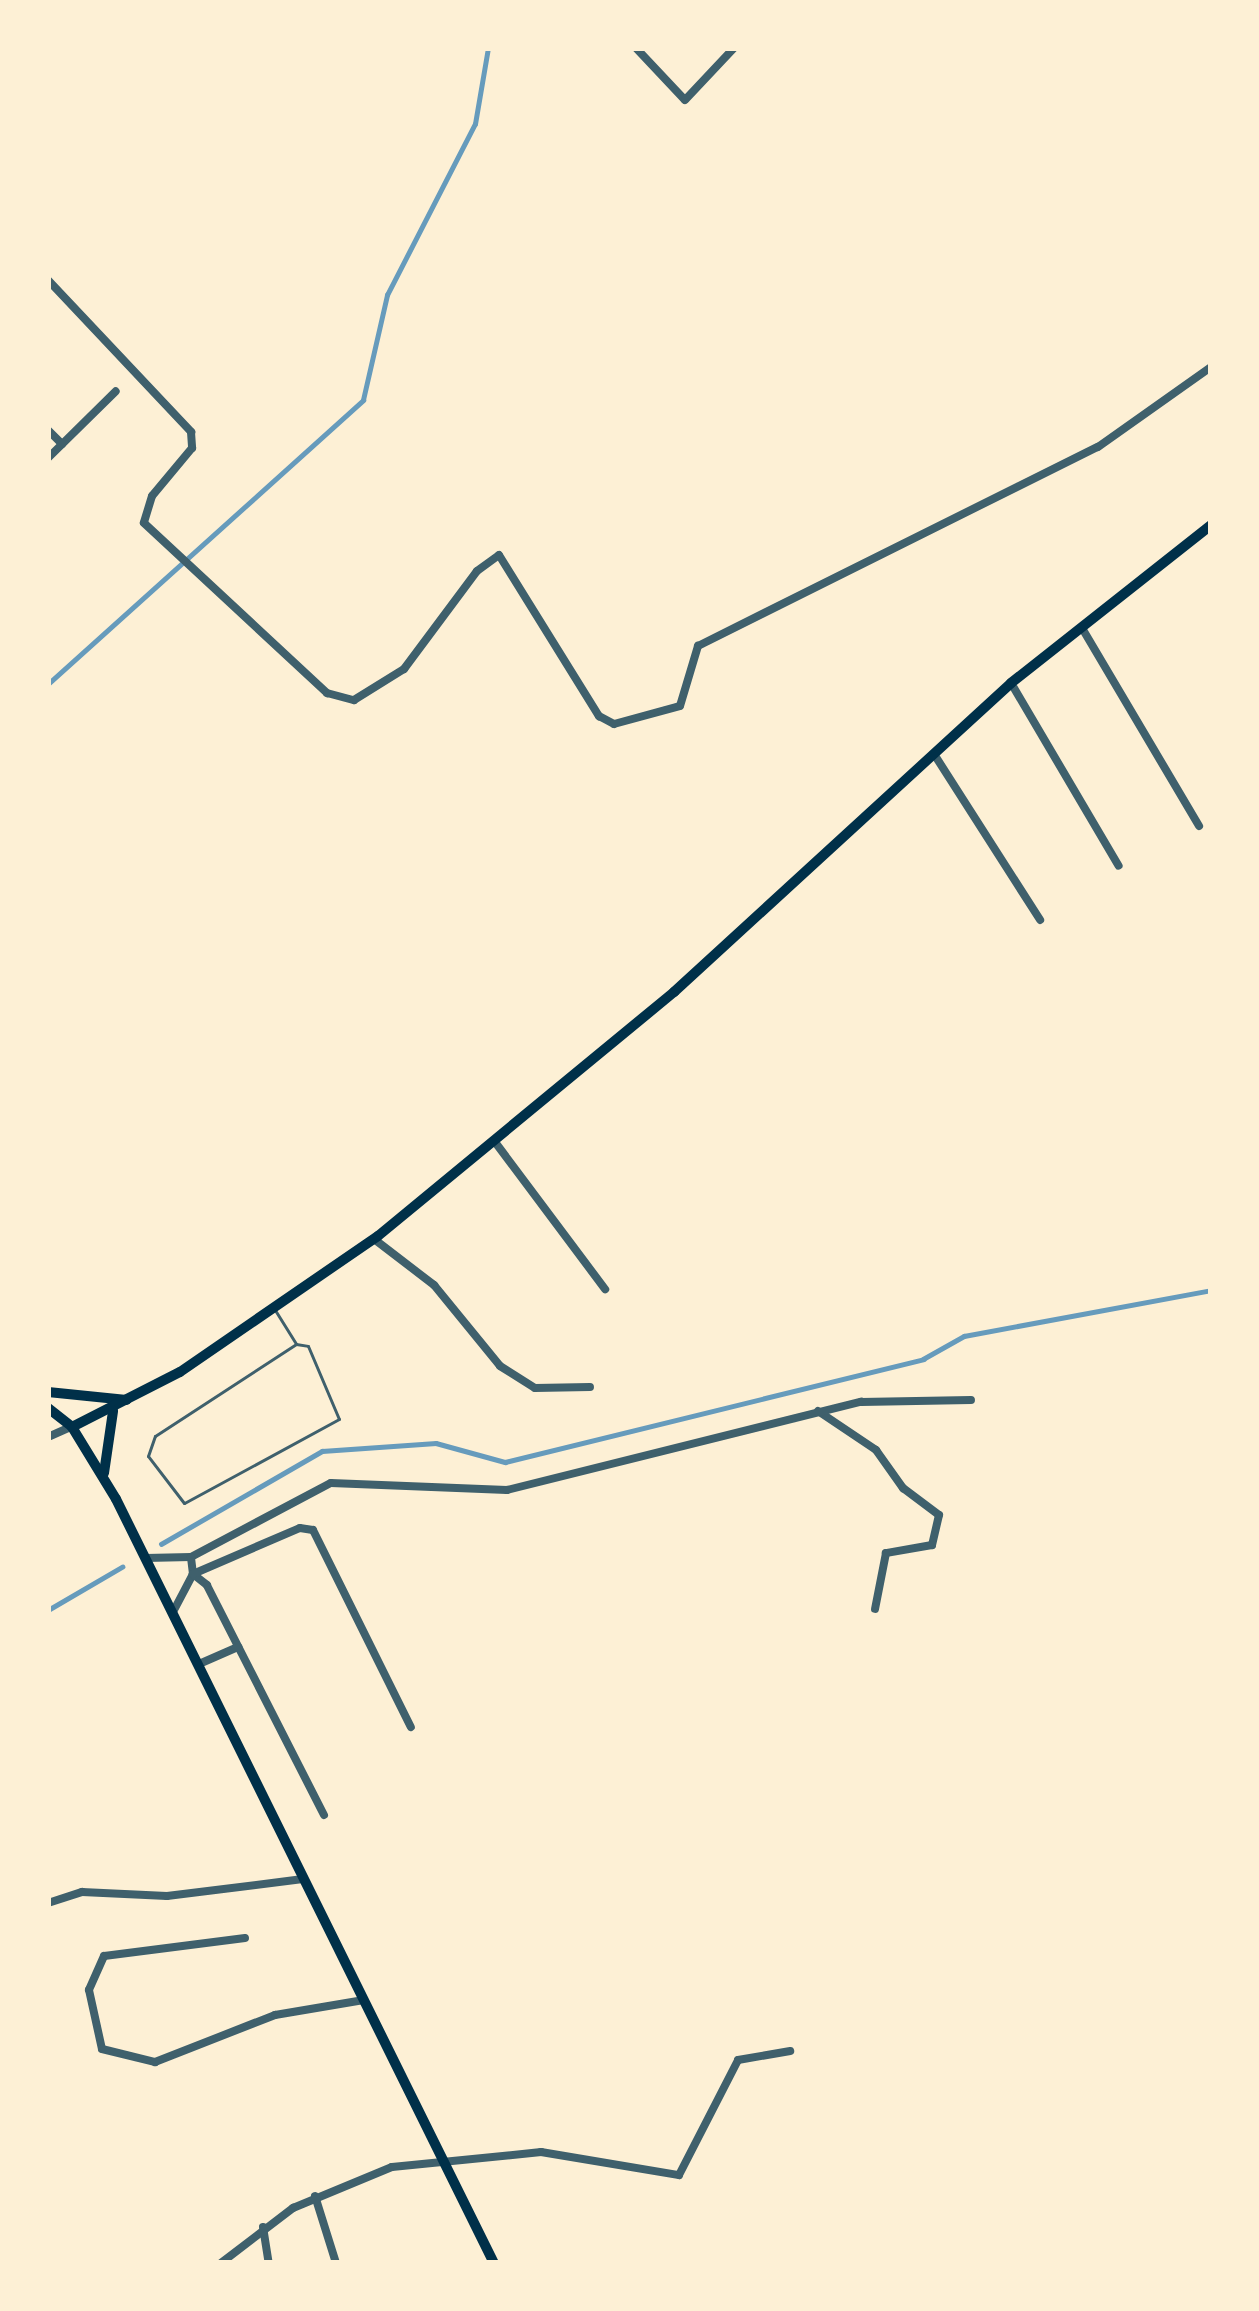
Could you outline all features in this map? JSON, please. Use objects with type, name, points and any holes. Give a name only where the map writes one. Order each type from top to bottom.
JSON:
[{"type":"main road","points":[[72,1427],[133,1399],[374,1238],[674,992],[1011,683],[1211,525]]},
{"type":"main road","points":[[48,1392],[86,1402],[133,1399]]},
{"type":"main road","points":[[48,1408],[72,1427],[104,1477],[494,2263]]},
{"type":"main road","points":[[104,1477],[113,1411]]},
{"type":"street","points":[[636,48],[685,100],[734,48]]},
{"type":"street","points":[[48,280],[191,432],[183,465],[143,511],[168,547],[327,693],[354,700],[404,669],[477,571],[500,554],[599,716],[637,721],[686,700],[688,660],[698,646],[1098,447],[1211,367]]},
{"type":"street","points":[[48,458],[116,391]]},
{"type":"street","points":[[48,430],[62,445]]},
{"type":"street","points":[[1082,626],[1199,826]]},
{"type":"street","points":[[1011,683],[1119,866]]},
{"type":"street","points":[[934,752],[1040,920]]},
{"type":"street","points":[[495,1142],[605,1289]]},
{"type":"street","points":[[374,1238],[443,1295],[500,1366],[535,1388],[590,1387]]},
{"type":"street","points":[[146,1558],[190,1557],[331,1483],[507,1490],[861,1402],[971,1400]]},
{"type":"street","points":[[818,1411],[875,1450],[903,1488],[939,1515],[932,1545],[886,1553],[875,1609]]},
{"type":"street","points":[[48,1437],[72,1427]]},
{"type":"street","points":[[193,1574],[300,1528],[313,1530],[411,1727]]},
{"type":"street","points":[[173,1612],[193,1574],[190,1557]]},
{"type":"street","points":[[193,1574],[207,1585],[324,1815]]},
{"type":"street","points":[[200,1664],[238,1647]]},
{"type":"street","points":[[48,1903],[82,1892],[167,1896],[304,1879]]},
{"type":"street","points":[[245,1938],[104,1956],[89,1990],[102,2049],[155,2062],[275,2015],[364,2000]]},
{"type":"street","points":[[220,2263],[263,2227],[315,2196],[392,2167],[541,2152],[679,2175],[738,2060],[790,2050]]},
{"type":"street","points":[[315,2196],[336,2263]]},
{"type":"street","points":[[263,2227],[269,2263]]},
{"type":"lane","points":[[274,1309],[296,1345]]},
{"type":"lane","points":[[296,1345],[308,1346],[339,1419],[184,1503],[148,1456],[155,1436],[296,1345]]},
{"type":"waterway","points":[[48,684],[363,400],[387,295],[475,124],[488,48]]},
{"type":"waterway","points":[[161,1544],[322,1451],[436,1443],[505,1462],[923,1359],[964,1336],[1211,1290]]},
{"type":"waterway","points":[[48,1610],[122,1567]]}]
